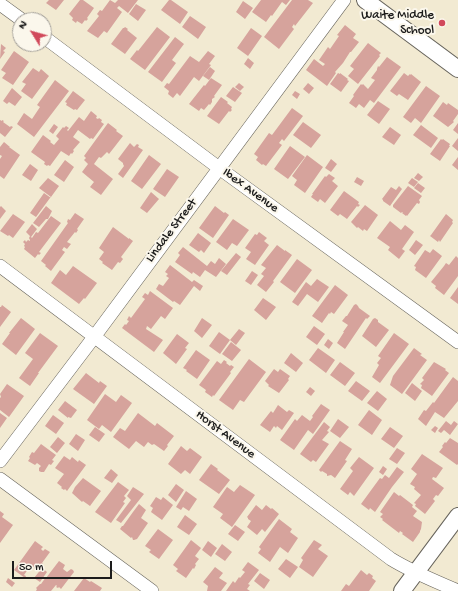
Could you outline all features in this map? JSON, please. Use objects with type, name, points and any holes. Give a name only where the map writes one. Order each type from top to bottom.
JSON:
[{"type":"street","name":"Lindale Street","points":[[0,461],[344,0]]},
{"type":"street","points":[[365,0],[458,69]]},
{"type":"street","points":[[0,4],[12,13]]},
{"type":"street","name":"Ibex Avenue","points":[[52,43],[219,168],[458,342]]},
{"type":"street","name":"Horst Avenue","points":[[0,266],[391,559],[416,573],[458,591]]},
{"type":"street","points":[[0,479],[152,591]]},
{"type":"street","points":[[402,591],[458,516]]},
{"type":"building","points":[[49,0],[64,0],[56,10],[46,3]]},
{"type":"building","points":[[80,0],[83,0],[94,8],[87,18],[88,19],[82,24],[77,21],[76,23],[72,20],[73,18],[69,14]]},
{"type":"building","points":[[110,0],[115,3],[118,0],[138,0],[128,13],[119,6],[117,8],[122,12],[107,33],[104,31],[98,38],[87,31],[99,16],[97,14],[100,10],[102,11]]},
{"type":"building","points":[[169,0],[188,12],[180,24],[161,10]]},
{"type":"building","points":[[261,0],[290,0],[286,5],[282,2],[266,22],[252,12]]},
{"type":"building","points":[[292,0],[308,0],[313,3],[295,26],[294,24],[292,27],[294,29],[279,49],[264,37]]},
{"type":"building","points":[[243,1],[253,8],[245,19],[236,12]]},
{"type":"building","points":[[136,4],[146,10],[138,21],[129,14]]},
{"type":"building","points":[[190,16],[206,27],[198,39],[182,27]]},
{"type":"building","points":[[345,25],[356,34],[353,38],[359,42],[335,72],[336,73],[327,86],[306,70],[314,59],[323,66],[325,64],[319,60],[328,47],[330,49],[339,36],[337,35]]},
{"type":"building","points":[[125,27],[137,38],[125,54],[111,44]]},
{"type":"building","points":[[157,27],[170,37],[145,70],[130,59]]},
{"type":"building","points":[[251,28],[262,36],[248,56],[237,48]]},
{"type":"building","points":[[175,37],[184,44],[172,60],[176,63],[162,82],[148,72]]},
{"type":"building","points":[[368,43],[381,53],[358,84],[348,76],[354,69],[350,66]]},
{"type":"building","points":[[1,44],[6,48],[0,59]]},
{"type":"building","points":[[208,51],[215,56],[209,64],[211,65],[199,81],[194,77],[180,96],[177,93],[173,98],[168,94],[169,91],[164,87],[167,83],[169,84],[190,56],[199,62]]},
{"type":"building","points":[[13,52],[29,62],[13,85],[2,78],[6,73],[1,70]]},
{"type":"building","points":[[387,57],[401,67],[374,103],[370,100],[364,108],[359,104],[356,108],[349,103],[354,96],[353,95],[361,84],[368,89],[375,80],[371,78],[378,66],[379,67]]},
{"type":"building","points":[[248,58],[254,63],[250,69],[244,64]]},
{"type":"building","points":[[210,67],[215,71],[209,80],[203,76]]},
{"type":"building","points":[[33,68],[39,72],[41,69],[49,76],[32,99],[21,91],[26,84],[22,82]]},
{"type":"building","points":[[338,73],[349,81],[341,92],[330,84]]},
{"type":"building","points":[[404,73],[408,76],[411,74],[421,82],[408,100],[399,94],[397,96],[390,91]]},
{"type":"building","points":[[211,78],[222,85],[214,96],[215,97],[212,99],[210,105],[209,104],[204,110],[201,108],[199,111],[189,104]]},
{"type":"building","points":[[55,80],[69,91],[34,137],[17,124],[24,113],[32,119],[40,107],[37,105]]},
{"type":"building","points":[[239,83],[244,87],[240,91],[235,87]]},
{"type":"building","points":[[308,83],[314,88],[309,94],[303,89]]},
{"type":"building","points":[[426,86],[440,96],[421,123],[415,118],[411,123],[403,117]]},
{"type":"building","points":[[233,87],[242,93],[235,102],[226,96]]},
{"type":"building","points":[[12,88],[22,97],[15,106],[9,102],[7,104],[3,101]]},
{"type":"building","points":[[73,91],[85,100],[77,110],[74,110],[66,105],[67,103],[65,102]]},
{"type":"building","points":[[295,91],[300,94],[297,99],[292,95]]},
{"type":"building","points":[[221,97],[228,102],[227,103],[232,107],[232,110],[230,112],[229,111],[219,124],[207,116]]},
{"type":"building","points":[[378,101],[390,109],[379,124],[367,115]]},
{"type":"building","points":[[443,102],[447,105],[448,103],[458,110],[458,114],[453,121],[454,122],[448,127],[433,116]]},
{"type":"building","points":[[292,108],[303,116],[284,141],[282,139],[279,143],[282,145],[266,166],[263,164],[262,165],[256,160],[258,157],[254,154],[269,133],[272,135]]},
{"type":"building","points":[[91,111],[97,116],[96,118],[102,120],[101,122],[104,124],[93,139],[90,139],[78,130],[73,137],[80,142],[73,150],[74,151],[72,154],[71,153],[69,156],[61,151],[50,166],[47,166],[44,164],[45,162],[31,152],[43,135],[54,145],[59,139],[56,136],[63,127],[64,128],[66,126],[69,128],[67,130],[68,131],[79,117],[84,121]]},
{"type":"building","points":[[0,120],[4,121],[3,122],[10,127],[13,127],[5,137],[0,133]]},
{"type":"building","points":[[303,122],[321,135],[311,148],[293,135]]},
{"type":"building","points":[[108,123],[123,136],[109,154],[107,152],[101,158],[99,157],[94,164],[113,179],[101,195],[90,187],[94,182],[82,172],[88,164],[84,160],[86,158],[84,156]]},
{"type":"building","points":[[458,123],[458,134],[453,130]]},
{"type":"building","points":[[54,124],[58,127],[53,134],[49,131]]},
{"type":"building","points":[[421,125],[438,138],[431,148],[413,135]]},
{"type":"building","points":[[390,127],[401,135],[394,145],[382,137]]},
{"type":"building","points":[[458,138],[458,151],[452,146]]},
{"type":"building","points":[[441,139],[450,144],[450,146],[440,161],[430,154]]},
{"type":"building","points":[[4,142],[20,155],[4,179],[0,176],[0,159],[2,156],[0,155],[0,147]]},
{"type":"building","points":[[130,143],[134,147],[137,144],[139,145],[138,147],[143,150],[123,178],[118,174],[124,166],[118,159]]},
{"type":"building","points":[[290,146],[305,157],[288,179],[274,169]]},
{"type":"building","points":[[149,155],[161,164],[142,189],[131,181]]},
{"type":"building","points":[[307,155],[323,167],[305,193],[294,185],[297,180],[292,176]]},
{"type":"building","points":[[458,157],[458,170],[452,165]]},
{"type":"building","points":[[331,159],[337,164],[331,172],[325,168]]},
{"type":"building","points":[[65,160],[74,167],[64,182],[54,175]]},
{"type":"building","points":[[30,164],[38,170],[31,181],[22,175]]},
{"type":"building","points":[[167,169],[179,177],[165,197],[153,189]]},
{"type":"building","points":[[418,173],[423,177],[419,181],[414,178]]},
{"type":"building","points":[[329,174],[335,178],[332,181],[338,186],[325,203],[320,199],[318,202],[311,197],[312,194],[325,176],[326,177]]},
{"type":"building","points":[[357,177],[364,181],[361,186],[354,182]]},
{"type":"building","points":[[48,178],[59,186],[51,197],[39,188]]},
{"type":"building","points":[[412,178],[418,182],[414,187],[408,183]]},
{"type":"building","points":[[418,183],[425,188],[421,193],[414,188]]},
{"type":"building","points":[[399,186],[402,189],[390,206],[383,201],[382,199],[391,187],[396,190]]},
{"type":"building","points":[[408,186],[422,196],[419,200],[419,204],[417,203],[406,216],[393,207],[393,205]]},
{"type":"building","points":[[344,191],[359,202],[358,204],[360,205],[358,207],[357,206],[347,219],[340,214],[338,216],[330,210]]},
{"type":"building","points":[[151,192],[159,199],[147,213],[140,208]]},
{"type":"building","points":[[44,193],[51,198],[36,217],[30,213]]},
{"type":"building","points":[[365,205],[378,215],[367,231],[364,229],[363,231],[351,222]]},
{"type":"building","points":[[1,206],[6,211],[0,219],[0,207]]},
{"type":"building","points":[[46,206],[52,211],[48,219],[46,219],[39,227],[33,223]]},
{"type":"building","points":[[215,206],[229,215],[213,238],[199,228]]},
{"type":"building","points":[[75,213],[84,219],[76,233],[75,232],[67,242],[71,244],[67,249],[64,247],[62,250],[65,252],[51,271],[41,261],[68,223],[68,219],[70,220]]},
{"type":"building","points":[[13,214],[25,222],[13,238],[0,231]]},
{"type":"building","points":[[446,214],[453,220],[453,223],[440,242],[439,240],[438,242],[430,236]]},
{"type":"building","points":[[51,216],[61,223],[39,252],[41,253],[35,258],[24,249],[25,244],[23,242],[25,240],[26,242],[28,240],[30,241],[30,236],[32,238],[36,232],[38,233]]},
{"type":"building","points":[[233,219],[249,230],[237,246],[232,243],[227,250],[216,242]]},
{"type":"building","points":[[390,221],[401,230],[405,225],[414,232],[402,249],[405,251],[399,259],[388,250],[390,247],[377,238]]},
{"type":"building","points":[[32,224],[37,229],[31,237],[26,232]]},
{"type":"building","points":[[113,227],[133,241],[121,257],[123,259],[120,263],[118,262],[112,270],[99,259],[104,252],[99,248]]},
{"type":"building","points":[[259,232],[267,238],[264,241],[269,245],[255,265],[246,259],[251,252],[245,248],[255,234],[257,235]]},
{"type":"building","points":[[198,233],[211,243],[204,253],[201,250],[199,252],[189,245]]},
{"type":"building","points":[[416,240],[423,245],[415,255],[409,250]]},
{"type":"building","points":[[277,245],[292,255],[266,292],[257,285],[264,276],[261,274],[266,268],[261,265]]},
{"type":"building","points":[[183,247],[207,266],[211,261],[215,264],[219,258],[226,264],[216,277],[205,270],[200,277],[193,272],[192,274],[175,262],[180,255],[178,253]]},
{"type":"building","points":[[433,249],[442,256],[426,278],[415,270],[416,267],[414,266],[425,250],[430,253]]},
{"type":"building","points":[[236,253],[241,257],[227,275],[221,271]]},
{"type":"building","points":[[456,256],[458,258],[458,276],[444,295],[435,288],[436,286],[431,282],[446,263],[449,265]]},
{"type":"building","points":[[297,259],[312,270],[295,293],[280,282]]},
{"type":"building","points":[[170,265],[192,282],[194,280],[203,286],[200,291],[194,286],[180,305],[174,301],[173,302],[156,289],[159,284],[163,286],[169,278],[166,276],[168,274],[165,272]]},
{"type":"building","points":[[73,266],[97,283],[85,299],[84,298],[79,304],[51,283],[60,270],[66,275]]},
{"type":"building","points":[[252,271],[258,275],[251,285],[245,281]]},
{"type":"building","points":[[317,279],[329,287],[318,302],[307,294],[298,306],[292,302],[306,282],[311,286]]},
{"type":"building","points":[[335,285],[348,295],[334,314],[331,312],[330,314],[329,313],[322,323],[312,316]]},
{"type":"building","points":[[458,287],[458,304],[450,298]]},
{"type":"building","points":[[150,291],[173,308],[165,319],[161,316],[151,329],[147,326],[146,329],[163,340],[154,352],[122,328],[129,321],[127,320],[129,316],[131,318],[145,299],[142,297],[145,293],[148,295]]},
{"type":"building","points":[[263,298],[276,307],[266,320],[254,310]]},
{"type":"building","points":[[356,304],[370,316],[367,319],[366,318],[345,349],[337,343],[348,325],[342,321]]},
{"type":"building","points":[[2,305],[11,312],[0,327],[0,307]]},
{"type":"building","points":[[21,318],[35,329],[16,355],[2,344]]},
{"type":"building","points":[[202,318],[212,325],[202,338],[194,331]]},
{"type":"building","points":[[375,318],[389,330],[376,347],[362,336]]},
{"type":"building","points":[[314,326],[325,334],[317,345],[306,337]]},
{"type":"building","points":[[239,329],[245,333],[236,345],[230,340]]},
{"type":"building","points":[[219,332],[230,340],[220,354],[209,346]]},
{"type":"building","points":[[40,333],[58,346],[30,386],[19,378],[33,359],[25,353]]},
{"type":"building","points":[[394,333],[409,344],[380,383],[372,377],[379,365],[377,363],[381,358],[378,356]]},
{"type":"building","points":[[177,334],[189,343],[185,348],[187,349],[176,364],[163,353]]},
{"type":"building","points":[[328,339],[333,343],[329,349],[324,345]]},
{"type":"building","points":[[231,342],[241,350],[232,361],[222,354]]},
{"type":"building","points":[[318,348],[335,360],[326,373],[309,360]]},
{"type":"building","points":[[414,348],[427,360],[402,394],[390,385],[393,376]]},
{"type":"building","points":[[196,350],[210,360],[197,379],[183,368]]},
{"type":"building","points":[[291,353],[303,363],[296,372],[284,363]]},
{"type":"building","points":[[249,359],[266,372],[244,402],[240,400],[233,410],[219,400]]},
{"type":"building","points":[[224,360],[230,366],[231,365],[234,367],[212,397],[199,385],[217,361],[221,364]]},
{"type":"building","points":[[340,362],[355,373],[345,386],[330,375]]},
{"type":"building","points":[[434,362],[446,369],[445,370],[449,373],[432,396],[421,388],[422,385],[420,384],[424,380],[422,378]]},
{"type":"building","points":[[274,369],[278,372],[280,369],[290,376],[288,379],[289,380],[279,393],[268,386],[269,385],[265,381]]},
{"type":"building","points":[[86,373],[99,383],[100,381],[107,386],[94,404],[73,389]]},
{"type":"building","points":[[453,377],[458,381],[458,401],[444,418],[435,412],[426,426],[418,419],[424,410],[426,411],[433,402],[434,403]]},
{"type":"building","points":[[356,381],[370,391],[362,401],[348,391]]},
{"type":"building","points":[[412,383],[422,391],[415,401],[405,393]]},
{"type":"building","points":[[7,384],[24,396],[9,417],[0,410],[0,394]]},
{"type":"building","points":[[310,387],[315,391],[311,396],[306,392]]},
{"type":"building","points":[[377,391],[387,399],[378,411],[367,403]]},
{"type":"building","points":[[105,394],[116,402],[121,395],[132,403],[111,432],[102,425],[99,429],[87,420]]},
{"type":"building","points":[[65,401],[77,410],[71,418],[68,418],[58,410]]},
{"type":"building","points":[[321,404],[330,410],[313,434],[308,430],[294,450],[280,440],[295,419],[297,421],[302,415],[310,421]]},
{"type":"building","points":[[278,405],[287,412],[289,410],[294,413],[282,430],[277,426],[276,428],[274,426],[270,432],[260,425],[271,411],[273,413]]},
{"type":"building","points":[[369,410],[382,420],[372,435],[358,425]]},
{"type":"building","points":[[0,413],[7,418],[0,428]]},
{"type":"building","points":[[138,413],[155,426],[157,423],[174,436],[164,451],[154,444],[152,445],[148,442],[144,447],[136,441],[129,449],[113,437],[120,428],[125,431]]},
{"type":"building","points":[[53,415],[64,423],[56,434],[45,426]]},
{"type":"building","points":[[338,419],[349,427],[340,438],[330,431]]},
{"type":"building","points":[[446,421],[451,425],[454,421],[458,424],[450,435],[444,430],[441,433],[438,431]]},
{"type":"building","points":[[324,422],[330,427],[327,431],[329,432],[322,440],[329,444],[316,462],[313,460],[311,462],[300,454]]},
{"type":"building","points":[[435,426],[438,428],[435,433],[431,430]]},
{"type":"building","points":[[95,427],[105,434],[99,442],[89,435]]},
{"type":"building","points":[[390,427],[403,436],[394,448],[381,439]]},
{"type":"building","points":[[76,434],[85,440],[78,451],[69,444]]},
{"type":"building","points":[[58,437],[65,443],[57,453],[50,447]]},
{"type":"building","points":[[450,438],[458,443],[457,465],[439,452],[445,442],[446,443]]},
{"type":"building","points":[[340,441],[352,449],[345,460],[347,461],[335,478],[331,475],[327,476],[327,474],[319,470]]},
{"type":"building","points":[[41,444],[56,455],[52,460],[54,461],[51,465],[49,464],[44,472],[39,471],[41,466],[37,463],[35,465],[28,461],[32,452],[34,453]]},
{"type":"building","points":[[181,446],[187,451],[190,448],[202,457],[190,474],[185,470],[181,474],[168,464]]},
{"type":"building","points":[[397,448],[405,453],[397,464],[389,459]]},
{"type":"building","points":[[422,454],[443,468],[436,478],[433,477],[432,479],[444,488],[438,496],[436,495],[433,499],[435,501],[425,514],[415,506],[416,504],[414,503],[421,495],[414,489],[415,487],[410,484],[417,474],[411,469]]},
{"type":"building","points":[[64,456],[70,460],[72,457],[78,462],[79,460],[86,465],[67,491],[61,488],[62,487],[57,483],[64,474],[55,468]]},
{"type":"building","points":[[359,457],[374,468],[354,496],[350,492],[348,495],[340,489],[353,471],[350,468]]},
{"type":"building","points":[[211,464],[230,480],[219,494],[199,480]]},
{"type":"building","points":[[383,466],[387,469],[383,475],[379,472]]},
{"type":"building","points":[[397,467],[404,472],[375,512],[370,508],[369,510],[361,504],[380,478],[382,479],[385,475],[389,478]]},
{"type":"building","points":[[111,469],[118,475],[112,483],[104,478]]},
{"type":"building","points":[[83,478],[101,491],[90,506],[83,501],[82,502],[72,493]]},
{"type":"building","points":[[118,482],[129,490],[124,496],[126,498],[123,502],[125,503],[111,523],[95,512]]},
{"type":"building","points":[[176,484],[184,490],[176,502],[168,495]]},
{"type":"building","points":[[240,485],[255,495],[232,527],[220,518],[223,514],[213,507],[227,487],[234,492]]},
{"type":"building","points":[[133,487],[144,494],[121,523],[116,520],[131,500],[127,496]]},
{"type":"building","points":[[186,491],[197,499],[189,511],[183,507],[181,510],[176,507]]},
{"type":"building","points":[[394,492],[413,505],[412,507],[417,511],[413,516],[422,522],[420,532],[413,542],[400,531],[399,533],[380,517],[383,514],[380,512]]},
{"type":"building","points":[[156,497],[161,500],[163,497],[173,505],[162,520],[151,512],[153,508],[150,506]]},
{"type":"building","points":[[139,504],[146,510],[141,518],[148,523],[137,539],[133,540],[132,537],[131,538],[120,529]]},
{"type":"building","points":[[256,505],[262,510],[266,505],[279,514],[265,532],[262,529],[257,535],[247,527],[251,521],[247,517]]},
{"type":"building","points":[[0,511],[4,514],[2,517],[13,525],[0,543]]},
{"type":"building","points":[[185,515],[197,524],[189,535],[177,527]]},
{"type":"building","points":[[279,519],[292,529],[290,532],[298,538],[288,553],[280,547],[270,562],[258,553],[261,549],[259,547]]},
{"type":"building","points":[[235,525],[245,532],[238,541],[228,534]]},
{"type":"building","points":[[158,529],[173,540],[159,559],[149,552],[151,550],[145,546]]},
{"type":"building","points":[[191,540],[201,548],[195,556],[199,559],[195,564],[194,569],[193,568],[186,578],[176,571],[178,569],[173,565]]},
{"type":"building","points":[[314,540],[322,545],[318,549],[328,556],[313,577],[299,567],[303,560],[301,558]]},
{"type":"building","points":[[35,541],[43,547],[41,549],[43,551],[45,549],[50,552],[42,563],[43,564],[36,570],[31,565],[24,575],[26,576],[25,578],[14,570]]},
{"type":"building","points":[[208,541],[217,548],[211,557],[202,550]]},
{"type":"building","points":[[222,544],[232,552],[225,561],[215,554]]},
{"type":"building","points":[[286,559],[298,567],[290,578],[278,569]]},
{"type":"building","points":[[59,561],[65,565],[63,569],[67,572],[71,569],[74,572],[61,589],[56,587],[56,585],[51,591],[36,591],[36,588],[41,584]]},
{"type":"building","points":[[248,562],[259,570],[248,584],[250,585],[247,589],[250,591],[226,591],[233,581],[235,583],[245,572],[242,570]]},
{"type":"building","points":[[215,567],[223,573],[219,578],[227,583],[221,591],[207,591],[208,586],[203,582]]},
{"type":"building","points":[[42,568],[47,572],[40,582],[34,578]]},
{"type":"building","points":[[361,570],[367,575],[369,573],[376,581],[369,591],[341,591],[346,584],[349,586]]},
{"type":"building","points":[[260,573],[270,580],[264,589],[254,581]]},
{"type":"building","points":[[8,578],[15,583],[12,587],[6,582]]},
{"type":"building","points":[[84,578],[102,588],[100,591],[74,591]]},
{"type":"place","name":"Waite Middle School","points":[[442,23]]}]
